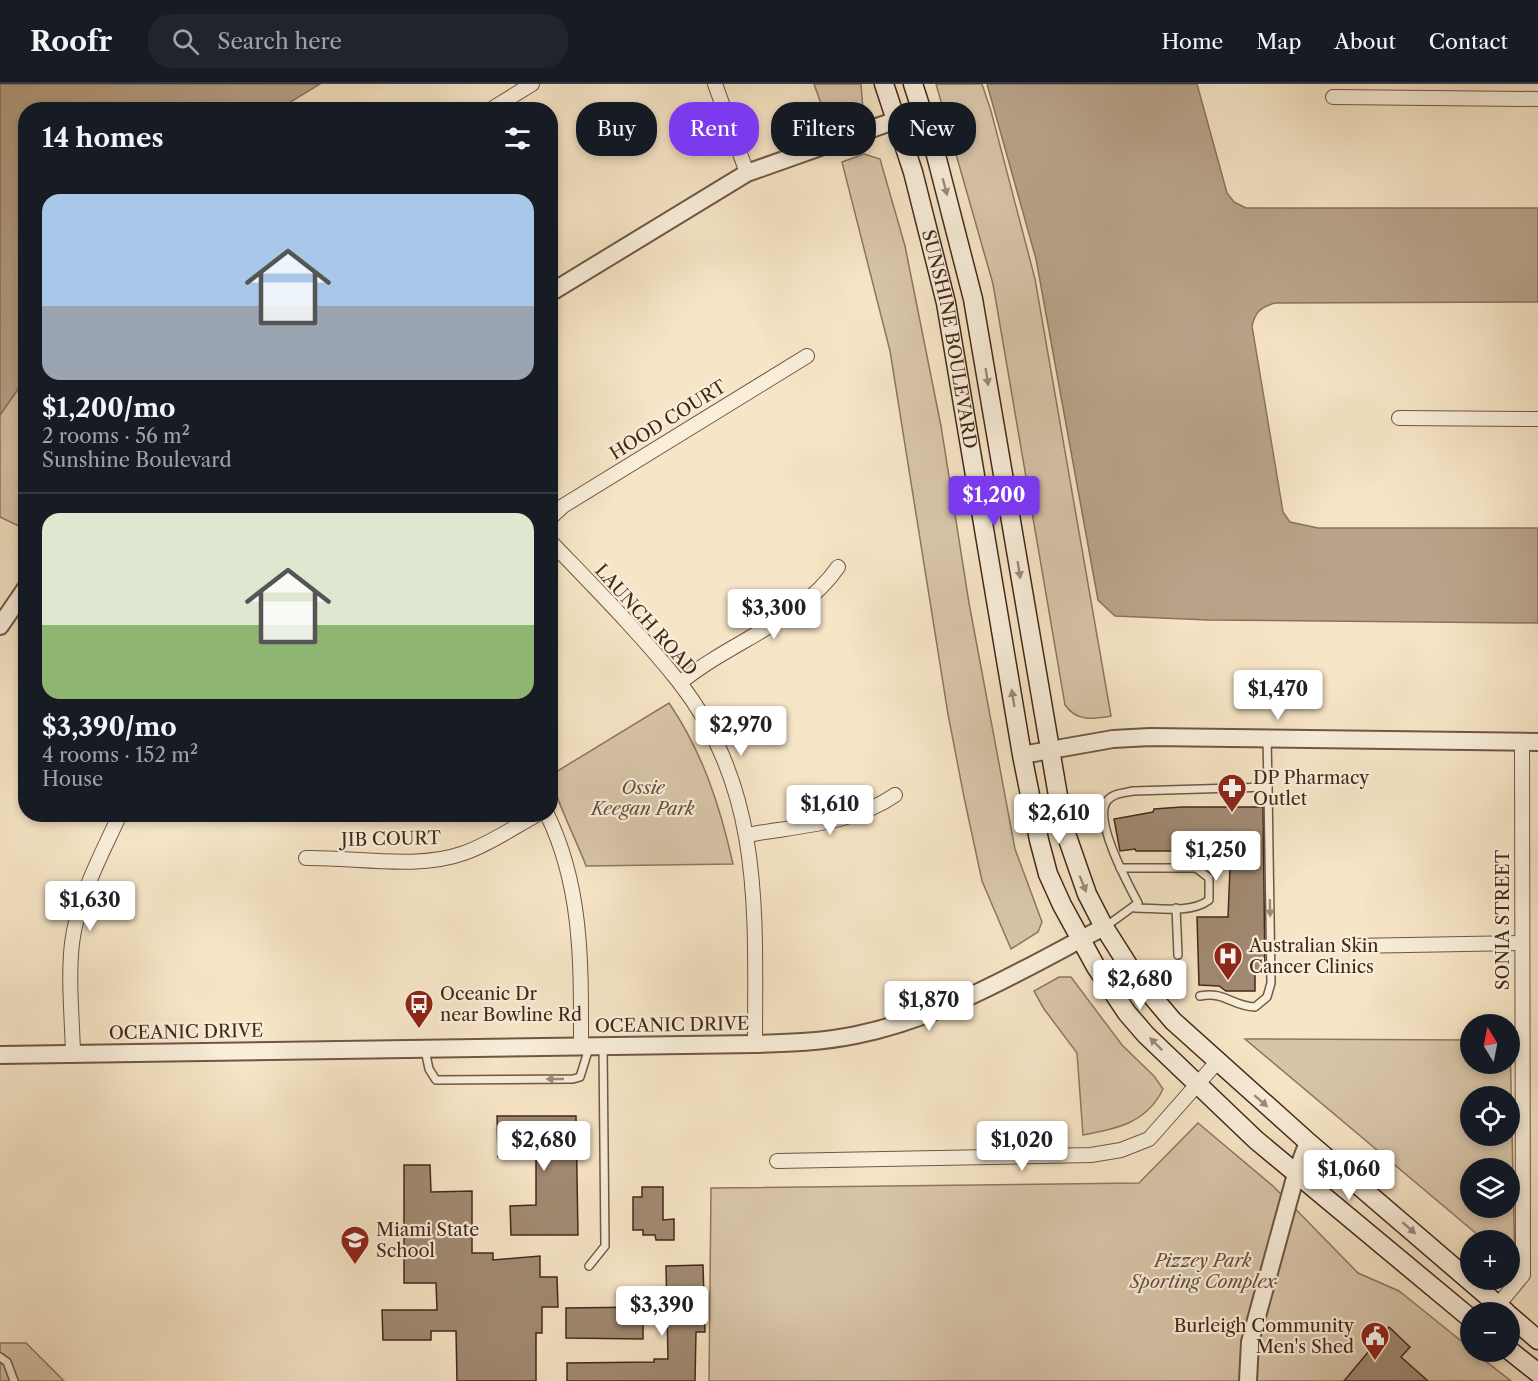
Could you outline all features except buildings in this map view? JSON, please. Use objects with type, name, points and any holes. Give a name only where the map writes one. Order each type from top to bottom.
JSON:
[{"type":"main road","name":"SUNSHINE BOULEVARD","points":[[884,84],[891,102]]},
{"type":"main road","name":"SUNSHINE BOULEVARD","points":[[913,84],[919,102]]},
{"type":"main road","name":"SUNSHINE BOULEVARD","points":[[907,156],[946,303],[1022,755],[1048,873],[1080,940],[1127,1012],[1197,1085],[1296,1174],[1460,1310]]},
{"type":"main road","name":"SUNSHINE BOULEVARD","points":[[934,156],[973,299],[1049,750],[1066,836],[1088,894],[1104,927],[1134,976],[1186,1035],[1494,1302]]},
{"type":"main road","name":"SUNSHINE BOULEVARD","points":[[1520,1325],[1538,1340]]},
{"type":"main road","points":[[1520,1359],[1538,1373]]},
{"type":"street","points":[[503,102],[532,84]]},
{"type":"street","points":[[715,84],[747,173]]},
{"type":"street","points":[[1333,97],[1538,99]]},
{"type":"street","points":[[558,288],[747,173],[888,122]]},
{"type":"street","name":"HOOD COURT","points":[[558,510],[807,356]]},
{"type":"street","points":[[1399,418],[1538,419]]},
{"type":"street","name":"LAUNCH ROAD","points":[[558,550],[680,683],[710,729],[734,781],[747,835],[754,897],[755,1044]]},
{"type":"street","points":[[680,683],[699,667],[816,594],[838,567]]},
{"type":"street","points":[[0,626],[18,600]]},
{"type":"street","points":[[1022,755],[1113,739],[1150,737],[1530,742]]},
{"type":"street","name":"SONIA STREET","points":[[1509,1302],[1523,1275],[1521,943],[1530,742]]},
{"type":"street","points":[[747,835],[868,812],[895,795]]},
{"type":"street","points":[[73,1053],[71,966],[75,926],[86,888],[116,822]]},
{"type":"street","name":"JIB COURT","points":[[306,858],[385,861],[444,858],[479,846],[523,822]]},
{"type":"street","points":[[550,822],[565,862],[577,913],[591,1046]]},
{"type":"street","name":"OCEANIC DRIVE","points":[[0,1055],[755,1044],[827,1040],[856,1035],[919,1018],[976,994],[1104,927]]},
{"type":"street","points":[[1352,946],[1521,943]]},
{"type":"street","points":[[777,1161],[1091,1155],[1121,1150],[1149,1139],[1217,1062]]},
{"type":"street","points":[[1248,1381],[1250,1342],[1296,1174],[1308,1142]]},
{"type":"lane","points":[[1200,996],[1214,993],[1241,1006],[1255,1006],[1267,997],[1271,983],[1267,738]]},
{"type":"lane","points":[[1136,906],[1110,841],[1104,808],[1113,796],[1133,791],[1268,787]]},
{"type":"lane","points":[[1104,927],[1136,906],[1192,908],[1209,900],[1209,878],[1196,868],[1120,868]]},
{"type":"lane","points":[[1176,908],[1178,956]]},
{"type":"lane","points":[[425,1048],[429,1069],[435,1080],[573,1079],[580,1077],[591,1046]]},
{"type":"lane","points":[[589,1266],[605,1246],[591,1046]]},
{"type":"lane","points":[[0,1357],[8,1362],[14,1381]]},
{"type":"green space","points":[[814,84],[861,84],[862,102],[820,102]]},
{"type":"green space","points":[[936,84],[982,84],[991,111],[1035,279],[1111,716],[1080,717],[1065,705],[993,284],[957,156],[976,156],[976,102],[941,102]]},
{"type":"green space","points":[[858,156],[880,159],[905,246],[941,426],[969,603],[1015,849],[1042,922],[1038,932],[1011,949],[982,881],[948,714],[890,351],[842,162]]},
{"type":"green space","points":[[18,389],[18,526],[0,517],[0,415]]},
{"type":"green space","name":"Ossie Keegan Park","points":[[669,703],[692,741],[709,780],[733,864],[586,866],[558,799],[558,771]]},
{"type":"green space","points":[[1059,977],[1071,977],[1122,1045],[1154,1076],[1163,1089],[1148,1110],[1119,1127],[1083,1135],[1077,1053],[1044,1009],[1034,991]]},
{"type":"green space","points":[[1245,1039],[1460,1040],[1460,1074],[1511,1074],[1511,1086],[1460,1086],[1460,1146],[1512,1146],[1513,1158],[1460,1158],[1460,1218],[1514,1218],[1514,1230],[1472,1230]]},
{"type":"green space","name":"Pizzey Park Sporting Complex","points":[[1198,1123],[1273,1186],[1358,1273],[1399,1291],[1460,1340],[1460,1362],[1487,1362],[1511,1381],[709,1381],[711,1188],[1139,1183]]},
{"type":"green space","points":[[0,1343],[26,1343],[64,1381],[0,1381]]},
{"type":"shaded area","points":[[0,84],[320,84],[290,102],[18,102],[18,389],[0,415]]},
{"type":"shaded area","points":[[987,84],[1197,84],[1227,193],[1234,202],[1246,208],[1538,208],[1538,302],[1275,303],[1259,311],[1252,326],[1283,512],[1290,522],[1318,528],[1538,528],[1538,623],[1208,620],[1115,616],[1098,600],[1036,259]]},
{"type":"place","name":"DP Pharmacy Outlet","points":[[1232,814]]},
{"type":"place","name":"Australian Skin Cancer Clinics","points":[[1228,982]]},
{"type":"place","name":"Oceanic Dr near Bowline Rd","points":[[419,1030]]},
{"type":"place","name":"Miami State School","points":[[355,1266]]},
{"type":"place","name":"Burleigh Community Men's Shed","points":[[1375,1362]]}]
